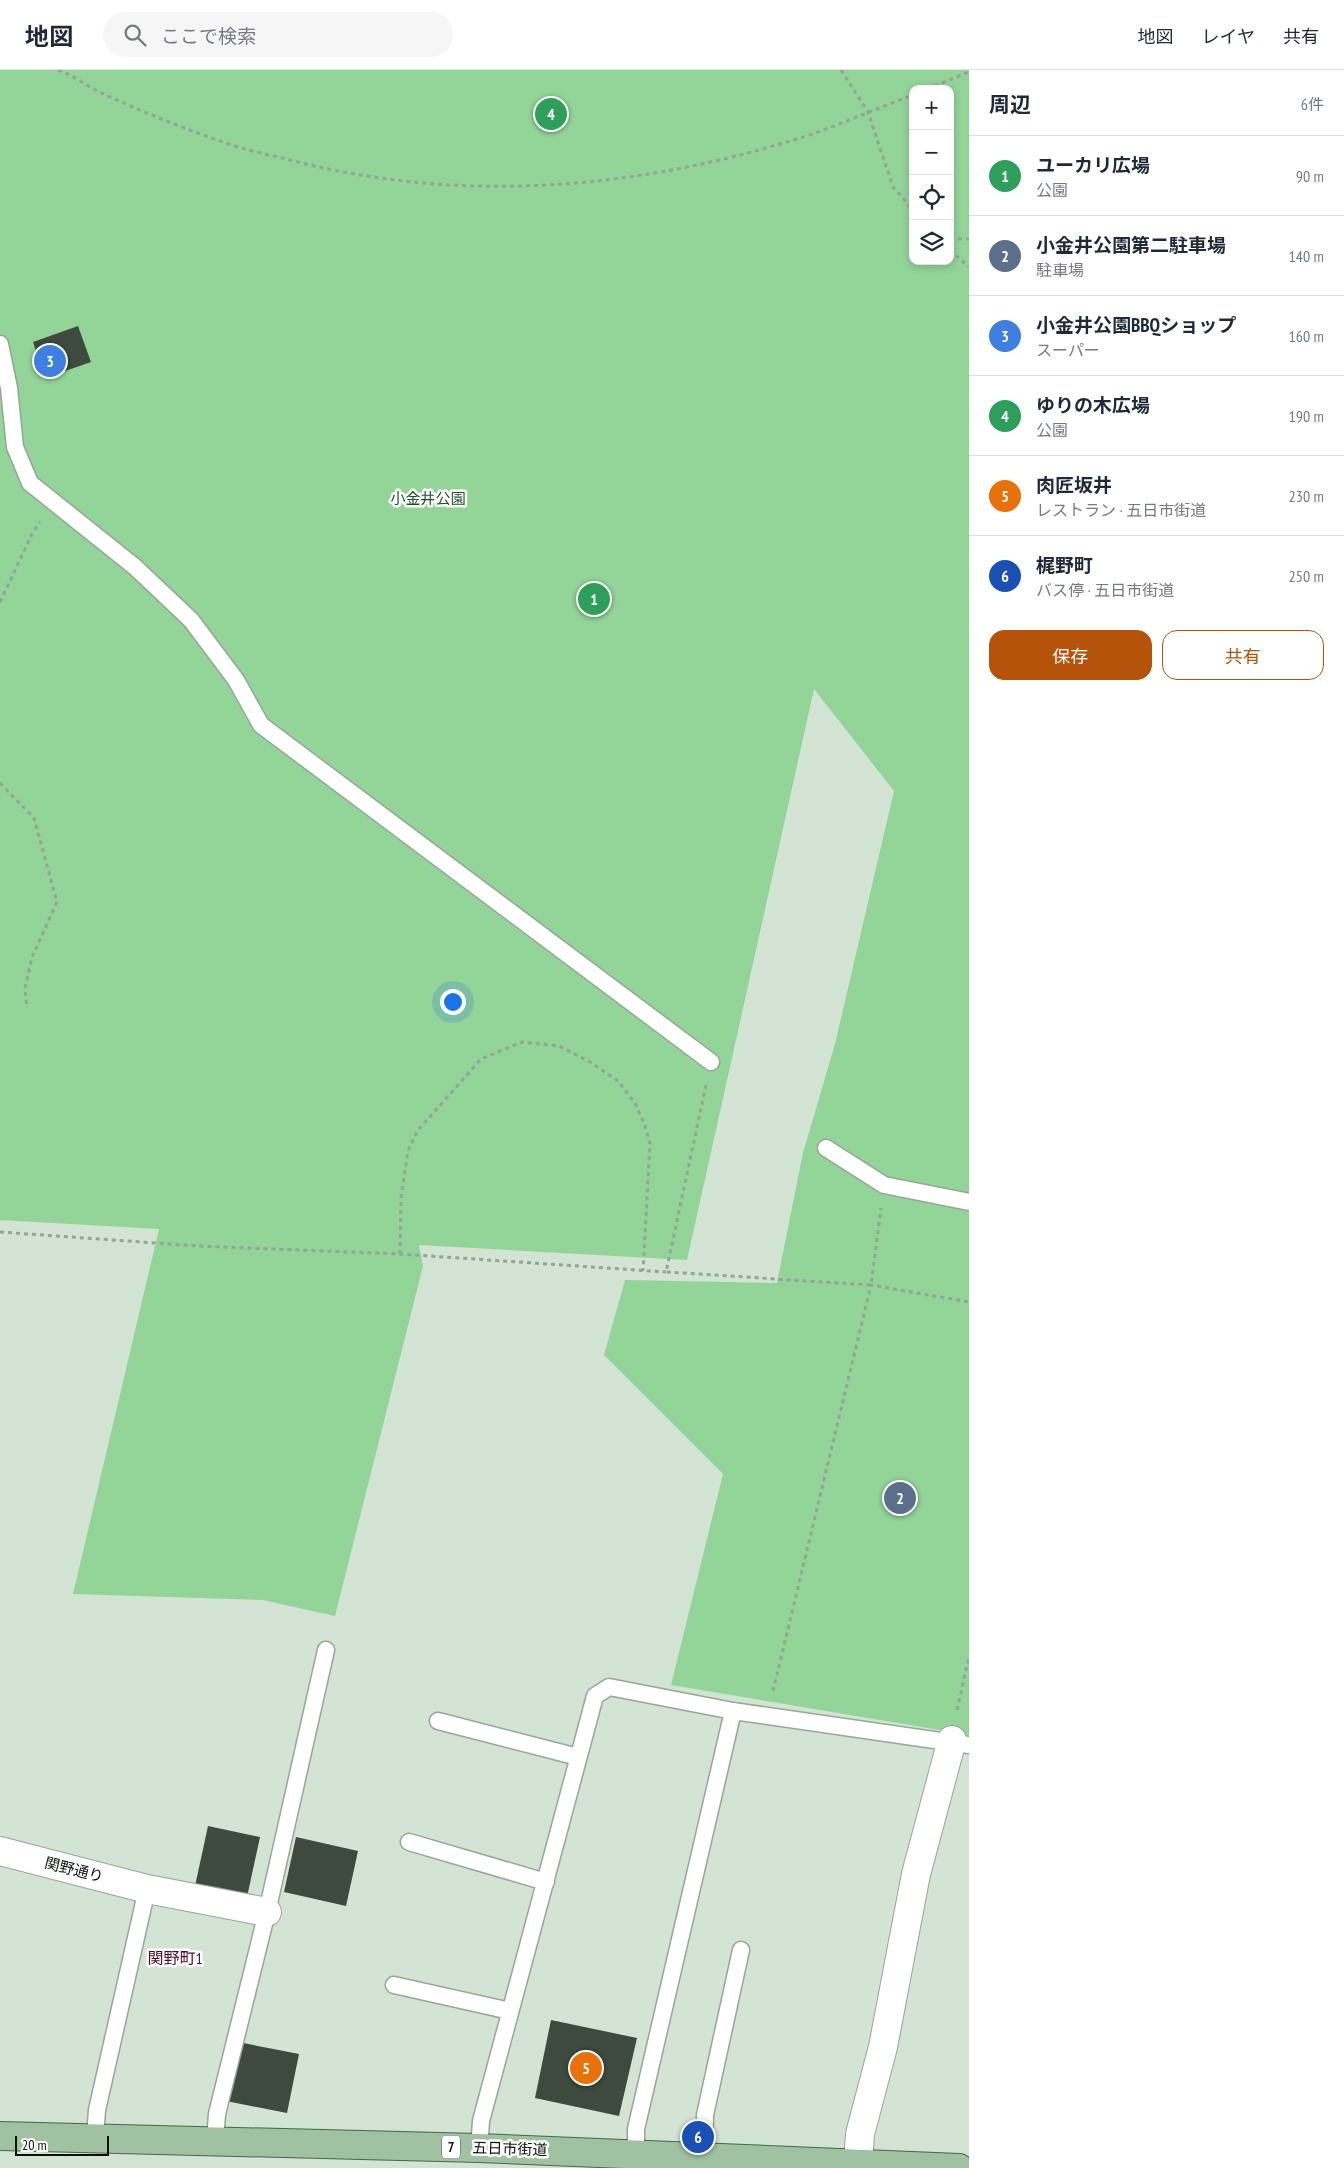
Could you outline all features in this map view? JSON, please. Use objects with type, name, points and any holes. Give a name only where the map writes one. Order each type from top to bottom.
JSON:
[{"type":"main road","name":"五日市街道","points":[[0,2136],[94,2136],[480,2148],[959,2168]]},
{"type":"street","points":[[858,2164],[860,2134],[883,2046],[916,1874],[961,1742]]},
{"type":"street","name":"関野通り","points":[[0,1851],[147,1888],[267,1912]]},
{"type":"lane","points":[[0,344],[9,388],[15,447],[30,484],[135,567],[191,620],[236,680],[260,725],[711,1062]]},
{"type":"lane","points":[[826,1148],[884,1185],[969,1202]]},
{"type":"lane","points":[[215,2140],[217,2114],[267,1912],[326,1650]]},
{"type":"lane","points":[[480,2148],[481,2121],[595,1696],[609,1686],[733,1711],[961,1742]]},
{"type":"lane","points":[[636,2154],[636,2129],[733,1711]]},
{"type":"lane","points":[[438,1721],[578,1757]]},
{"type":"lane","points":[[409,1842],[546,1882]]},
{"type":"lane","points":[[94,2136],[97,2110],[147,1888]]},
{"type":"lane","points":[[704,2157],[705,2115],[741,1950]]},
{"type":"lane","points":[[394,1985],[510,2011]]},
{"type":"path","points":[[58,70],[119,101],[227,144],[328,170],[406,183],[468,187],[542,187],[622,179],[690,167],[810,134],[909,96]]},
{"type":"path","points":[[842,70],[868,112],[893,187],[909,205]]},
{"type":"path","points":[[937,85],[969,72]]},
{"type":"path","points":[[954,239],[969,239]]},
{"type":"path","points":[[954,254],[969,268]]},
{"type":"path","points":[[0,602],[32,534],[54,503]]},
{"type":"path","points":[[0,783],[34,818],[56,902],[32,956],[25,988],[27,1008]]},
{"type":"path","points":[[400,1254],[401,1197],[408,1151],[418,1130],[481,1059],[522,1042],[559,1046],[590,1062],[618,1081],[635,1102],[646,1126],[650,1144],[643,1270]]},
{"type":"path","points":[[666,1272],[711,1062]]},
{"type":"path","points":[[767,1716],[871,1285],[884,1185]]},
{"type":"path","points":[[0,1232],[198,1246],[400,1254],[871,1285],[969,1302]]},
{"type":"path","points":[[961,1742],[969,1657]]},
{"type":"green space","name":"小金井公園","points":[[0,70],[969,70],[969,1735],[671,1685],[723,1474],[604,1355],[625,1280],[777,1283],[803,1153],[835,1044],[894,791],[814,689],[687,1260],[419,1245],[423,1266],[335,1616],[263,1600],[73,1594],[159,1229],[0,1220]]},
{"type":"building","points":[[78,326],[91,362],[45,378],[33,342]]},
{"type":"building","points":[[208,1826],[260,1837],[247,1897],[195,1886]]},
{"type":"building","points":[[296,1837],[358,1851],[346,1906],[284,1892]]},
{"type":"building","points":[[551,2020],[637,2038],[619,2116],[535,2098]]},
{"type":"building","points":[[238,2042],[299,2054],[287,2113],[226,2101]]},
{"type":"place","name":"ゆりの木広場","points":[[551,114]]},
{"type":"place","name":"小金井公園BBQショップ","points":[[50,361]]},
{"type":"place","name":"ユーカリ広場","points":[[594,599]]},
{"type":"place","name":"小金井公園第二駐車場","points":[[900,1498]]},
{"type":"place","name":"肉匠坂井","points":[[586,2068]]},
{"type":"place","name":"梶野町","points":[[698,2137]]},
{"type":"district","name":"関野町1","points":[[175,1958]]}]
